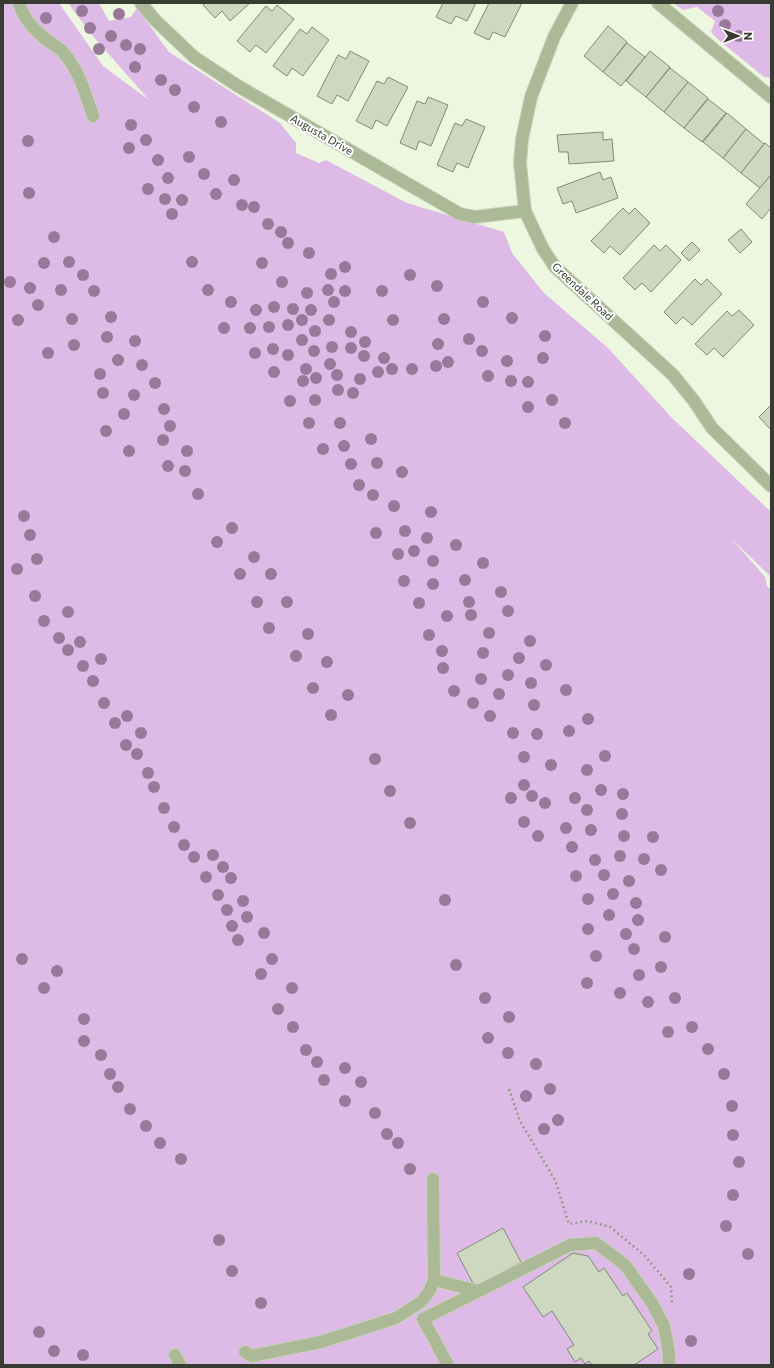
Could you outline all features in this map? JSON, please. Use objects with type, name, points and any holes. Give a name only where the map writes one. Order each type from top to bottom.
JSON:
[{"type":"street","points":[[19,3],[24,17],[39,34],[63,51],[75,68],[93,116]]},
{"type":"street","name":"Augusta Drive","points":[[141,3],[155,20],[194,57],[238,86],[460,214],[475,217],[525,210]]},
{"type":"street","name":"Greendale Road","points":[[572,3],[554,37],[531,97],[522,139],[520,163],[525,210],[543,249],[555,267],[673,375],[694,401],[712,428],[771,486]]},
{"type":"street","points":[[658,3],[771,97]]},
{"type":"street","points":[[245,1352],[251,1356],[321,1342],[396,1318],[421,1302],[430,1292],[434,1280],[433,1179]]},
{"type":"street","points":[[448,1365],[423,1319],[570,1245],[596,1243],[625,1265],[652,1303],[664,1326],[669,1353],[669,1365]]},
{"type":"street","points":[[434,1280],[478,1291]]},
{"type":"path","points":[[509,1088],[520,1121],[555,1180],[569,1224],[586,1221],[610,1227],[644,1255],[671,1287],[672,1308],[660,1320]]},
{"type":"shaded area","points":[[3,3],[59,3],[103,66],[149,100],[92,35],[68,3],[99,3],[109,21],[131,17],[137,8],[169,52],[280,123],[296,143],[296,153],[319,163],[326,160],[407,203],[504,232],[512,253],[544,293],[608,348],[672,418],[771,512],[771,577],[731,538],[765,577],[767,586],[771,590],[771,1365],[3,1365]]},
{"type":"shaded area","points":[[673,3],[771,3],[771,78],[764,77],[721,42],[711,32],[715,21],[697,7],[683,10]]},
{"type":"building","points":[[205,3],[250,3],[230,21],[222,11],[215,18],[203,5]]},
{"type":"building","points":[[443,3],[476,3],[467,21],[456,16],[451,24],[436,17]]},
{"type":"building","points":[[489,3],[522,3],[505,37],[493,32],[489,40],[474,33]]},
{"type":"building","points":[[277,5],[294,19],[266,53],[256,45],[250,52],[237,41],[266,6],[272,11]]},
{"type":"building","points":[[608,26],[627,42],[603,72],[584,56]]},
{"type":"building","points":[[312,27],[329,40],[303,76],[292,68],[287,76],[273,66],[300,29],[307,34]]},
{"type":"building","points":[[627,43],[645,57],[621,86],[603,72]]},
{"type":"building","points":[[350,51],[369,61],[348,101],[337,95],[332,104],[317,96],[338,55],[346,59]]},
{"type":"building","points":[[650,51],[670,67],[646,97],[626,81]]},
{"type":"building","points":[[670,68],[688,82],[664,112],[646,97]]},
{"type":"building","points":[[388,77],[408,87],[387,126],[376,120],[372,129],[356,121],[377,81],[384,84]]},
{"type":"building","points":[[688,82],[708,98],[684,128],[664,112]]},
{"type":"building","points":[[428,97],[448,105],[431,146],[419,141],[416,150],[400,143],[417,101],[425,104]]},
{"type":"building","points":[[708,99],[726,113],[702,142],[684,128]]},
{"type":"building","points":[[727,113],[746,129],[723,158],[703,142]]},
{"type":"building","points":[[466,119],[485,127],[468,168],[457,163],[453,172],[437,165],[455,123],[462,126]]},
{"type":"building","points":[[746,129],[764,144],[741,173],[723,158]]},
{"type":"building","points":[[603,132],[603,140],[612,139],[614,161],[569,164],[568,152],[559,152],[557,135]]},
{"type":"building","points":[[765,143],[771,148],[771,175],[760,188],[741,173]]},
{"type":"building","points":[[600,172],[603,180],[611,177],[618,198],[576,213],[572,201],[563,204],[557,188]]},
{"type":"building","points":[[771,175],[771,208],[762,219],[746,204]]},
{"type":"building","points":[[623,208],[629,214],[635,208],[650,223],[620,255],[610,246],[604,253],[591,241]]},
{"type":"building","points":[[741,229],[752,242],[740,253],[728,240]]},
{"type":"building","points":[[692,242],[700,250],[689,261],[681,253]]},
{"type":"building","points":[[654,245],[660,251],[666,245],[681,260],[651,292],[642,283],[635,290],[623,278]]},
{"type":"building","points":[[695,279],[701,285],[707,279],[722,294],[692,325],[683,317],[676,324],[664,312]]},
{"type":"building","points":[[739,310],[754,325],[723,357],[714,348],[707,355],[695,344],[727,311],[732,316]]},
{"type":"building","points":[[771,405],[771,428],[770,429],[759,417]]},
{"type":"building","points":[[503,1228],[521,1262],[475,1287],[457,1253]]},
{"type":"building","points":[[573,1253],[588,1256],[599,1272],[604,1268],[623,1296],[627,1293],[652,1331],[648,1334],[658,1349],[634,1365],[592,1365],[589,1361],[585,1364],[581,1358],[575,1362],[567,1349],[574,1345],[552,1311],[543,1317],[523,1287]]}]
